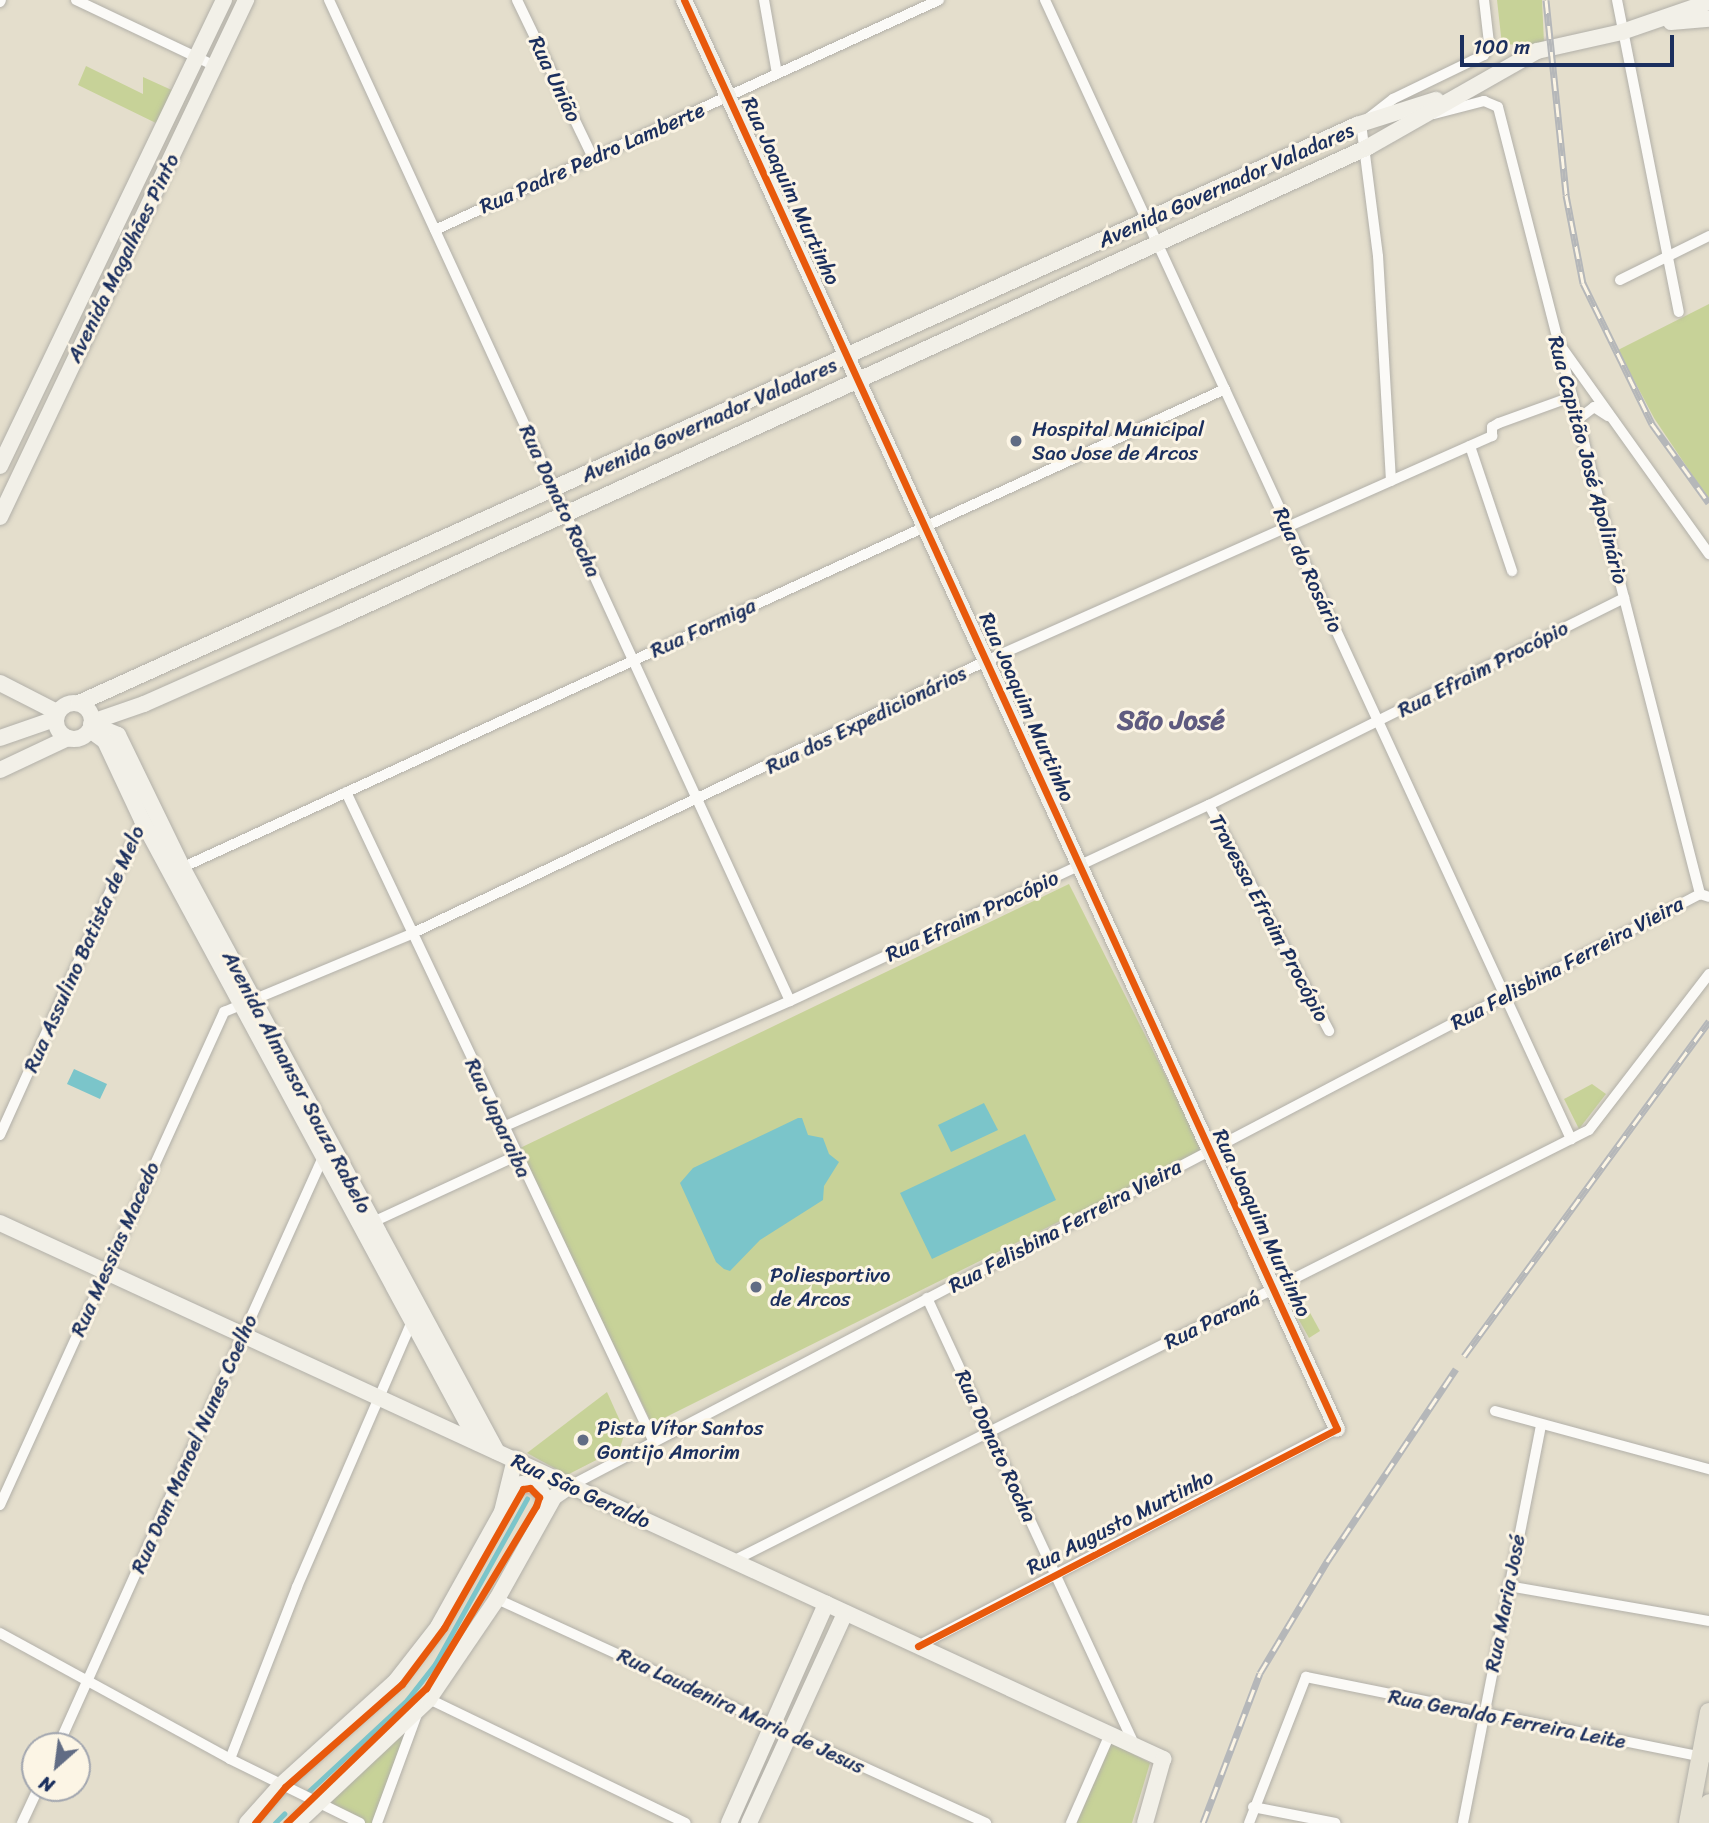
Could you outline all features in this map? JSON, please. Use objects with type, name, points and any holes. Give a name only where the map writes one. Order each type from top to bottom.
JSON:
[{"type":"main road","points":[[1688,1823],[1705,1758],[1709,1712]]},
{"type":"main road","points":[[1705,1823],[1709,1803]]},
{"type":"street","points":[[76,0],[215,66]]},
{"type":"street","name":"Avenida Magalhães Pinto","points":[[0,466],[224,0]]},
{"type":"street","name":"Avenida Magalhães Pinto","points":[[0,517],[247,0]]},
{"type":"street","name":"Rua Donato Rocha","points":[[329,0],[790,1002]]},
{"type":"street","name":"Rua União","points":[[517,0],[593,158]]},
{"type":"street","name":"Rua Joaquim Murtinho","points":[[684,0],[988,660],[1337,1429]]},
{"type":"street","points":[[764,0],[777,74]]},
{"type":"street","name":"Rua Padre Pedro Lamberte","points":[[435,230],[939,0]]},
{"type":"street","name":"Rua do Rosário","points":[[1045,0],[1571,1139]]},
{"type":"street","points":[[1391,481],[1378,256],[1360,124],[1393,99],[1484,55],[1489,43],[1484,0]]},
{"type":"street","points":[[1617,0],[1679,312]]},
{"type":"street","name":"Avenida Governador Valadares","points":[[91,725],[338,618],[1362,149],[1537,51],[1622,32],[1709,2]]},
{"type":"street","name":"Avenida Governador Valadares","points":[[1648,24],[1709,19]]},
{"type":"street","name":"Avenida Governador Valadares","points":[[79,703],[326,594],[1360,124],[1458,93]]},
{"type":"street","name":"Rua Capitão José Apolinário","points":[[1419,118],[1485,101],[1497,107],[1577,420],[1705,895]]},
{"type":"street","points":[[1620,279],[1709,236]]},
{"type":"street","points":[[1556,339],[1709,554]]},
{"type":"street","name":"Rua Formiga","points":[[176,870],[1225,389]]},
{"type":"street","points":[[34,396],[53,405]]},
{"type":"street","name":"Rua dos Expedicionários","points":[[249,1003],[411,934],[698,802],[988,660],[1289,529],[1492,436],[1492,427],[1499,423],[1571,397]]},
{"type":"street","points":[[1577,420],[1594,407],[1615,422]]},
{"type":"street","points":[[1470,446],[1512,571]]},
{"type":"street","points":[[326,594],[338,618]]},
{"type":"street","name":"Rua Efraim Procópio","points":[[503,1127],[790,1002],[1209,806],[1624,598]]},
{"type":"street","points":[[0,684],[56,715]]},
{"type":"street","points":[[0,738],[56,715],[71,702],[79,703],[91,713],[91,725],[77,739],[68,738],[0,770]]},
{"type":"street","points":[[56,715],[57,728],[68,738]]},
{"type":"street","name":"Avenida Almansor Souza Rabelo","points":[[91,725],[118,735],[150,801],[176,870]]},
{"type":"street","name":"Avenida Almansor Souza Rabelo","points":[[91,725],[105,741],[142,820],[176,870],[415,1314],[497,1452]]},
{"type":"street","name":"Rua Japaraiba","points":[[346,792],[516,1156],[654,1442]]},
{"type":"street","name":"Rua Assulino Batista de Melo","points":[[0,1135],[150,801]]},
{"type":"street","name":"Travessa Efraim Procópio","points":[[1209,806],[1329,1031]]},
{"type":"street","name":"Rua Felisbina Ferreira Vieira","points":[[570,1486],[1505,996],[1705,895]]},
{"type":"street","name":"Rua Paraná","points":[[733,1561],[1589,1130],[1709,974]]},
{"type":"street","name":"Rua Messias Macedo","points":[[0,1505],[216,1024],[224,1012],[249,1003]]},
{"type":"street","name":"Avenida Almansor Souza Rabelo","points":[[327,1149],[373,1222],[478,1443]]},
{"type":"street","name":"Rua Dom Manoel Nunes Coelho","points":[[64,1732],[327,1149]]},
{"type":"street","points":[[373,1222],[516,1156]]},
{"type":"street","name":"Rua São Geraldo","points":[[0,1223],[1163,1759],[1145,1823]]},
{"type":"street","name":"Rua Donato Rocha","points":[[928,1298],[1135,1746]]},
{"type":"street","points":[[230,1759],[297,1587],[381,1399],[415,1314]]},
{"type":"street","points":[[1495,1411],[1709,1469]]},
{"type":"street","name":"Rua Maria José","points":[[1463,1823],[1541,1425]]},
{"type":"street","name":"Rua Augusto Murtinho","points":[[918,1646],[1337,1429]]},
{"type":"street","points":[[508,1500],[514,1459]]},
{"type":"street","points":[[247,1823],[281,1785],[396,1682],[438,1627],[508,1500],[522,1484],[538,1486],[547,1501],[541,1520]]},
{"type":"street","points":[[377,1823],[425,1703],[497,1599],[554,1497],[570,1486]]},
{"type":"street","points":[[1508,1586],[1709,1621]]},
{"type":"street","name":"Rua Laudenira Maria de Jesus","points":[[497,1599],[986,1823]]},
{"type":"street","points":[[729,1823],[826,1604]]},
{"type":"street","points":[[749,1823],[845,1613]]},
{"type":"street","points":[[0,1633],[230,1759],[360,1823]]},
{"type":"street","name":"Rua Geraldo Ferreira Leite","points":[[1253,1807],[1306,1677],[1483,1716],[1705,1758]]},
{"type":"street","points":[[297,1823],[316,1801],[425,1703]]},
{"type":"street","points":[[425,1703],[686,1823]]},
{"type":"street","points":[[1071,1823],[1110,1734]]},
{"type":"street","points":[[22,1823],[32,1802]]},
{"type":"street","points":[[1249,1823],[1253,1807],[1335,1823]]},
{"type":"green space","points":[[1497,0],[1542,0],[1544,43],[1502,45]]},
{"type":"green space","points":[[86,66],[143,94],[143,77],[176,92],[160,125],[78,85]]},
{"type":"green space","points":[[1709,304],[1709,500],[1654,418],[1618,350]]},
{"type":"green space","name":"Poliesportivo de Arcos","points":[[1069,884],[1203,1150],[652,1424],[518,1149]]},
{"type":"green space","points":[[1592,1084],[1606,1094],[1579,1129],[1564,1099]]},
{"type":"green space","points":[[1297,1289],[1320,1331],[1309,1338],[1285,1295]]},
{"type":"green space","name":"Pista Vítor Santos Gontijo Amorim","points":[[607,1392],[625,1432],[620,1448],[567,1475],[527,1453]]},
{"type":"green space","points":[[420,1707],[377,1823],[360,1823],[316,1801]]},
{"type":"green space","points":[[1110,1742],[1150,1763],[1132,1823],[1075,1823]]},
{"type":"water","points":[[74,1069],[107,1084],[100,1099],[67,1084]]},
{"type":"water","points":[[984,1103],[998,1130],[951,1152],[938,1125]]},
{"type":"water","points":[[802,1118],[808,1135],[823,1138],[829,1154],[839,1162],[824,1186],[823,1200],[760,1240],[730,1271],[724,1269],[716,1262],[680,1183],[693,1168]]},
{"type":"water","points":[[1025,1134],[1056,1200],[932,1259],[900,1193]]},
{"type":"waterway","points":[[307,1793],[407,1700],[435,1664],[527,1499]]},
{"type":"waterway","points":[[275,1823],[284,1814]]},
{"type":"railway","points":[[1546,0],[1566,195],[1583,283],[1652,424],[1709,503]]},
{"type":"railway","points":[[1464,1356],[1709,1021]]},
{"type":"railway","points":[[1203,1823],[1260,1673],[1328,1560],[1456,1369]]},
{"type":"cycle path","points":[[684,0],[1337,1429],[918,1646]]},
{"type":"cycle path","points":[[255,1823],[285,1787],[402,1684],[444,1628],[523,1489],[530,1488],[539,1497],[536,1506],[426,1688],[286,1823]]},
{"type":"place","name":"Hospital Municipal Sao Jose de Arcos","points":[[1016,441]]},
{"type":"place","name":"Poliesportivo de Arcos","points":[[756,1287]]},
{"type":"place","name":"Pista Vítor Santos Gontijo Amorim","points":[[583,1440]]},
{"type":"district","name":"São José","points":[[1171,720]]}]
